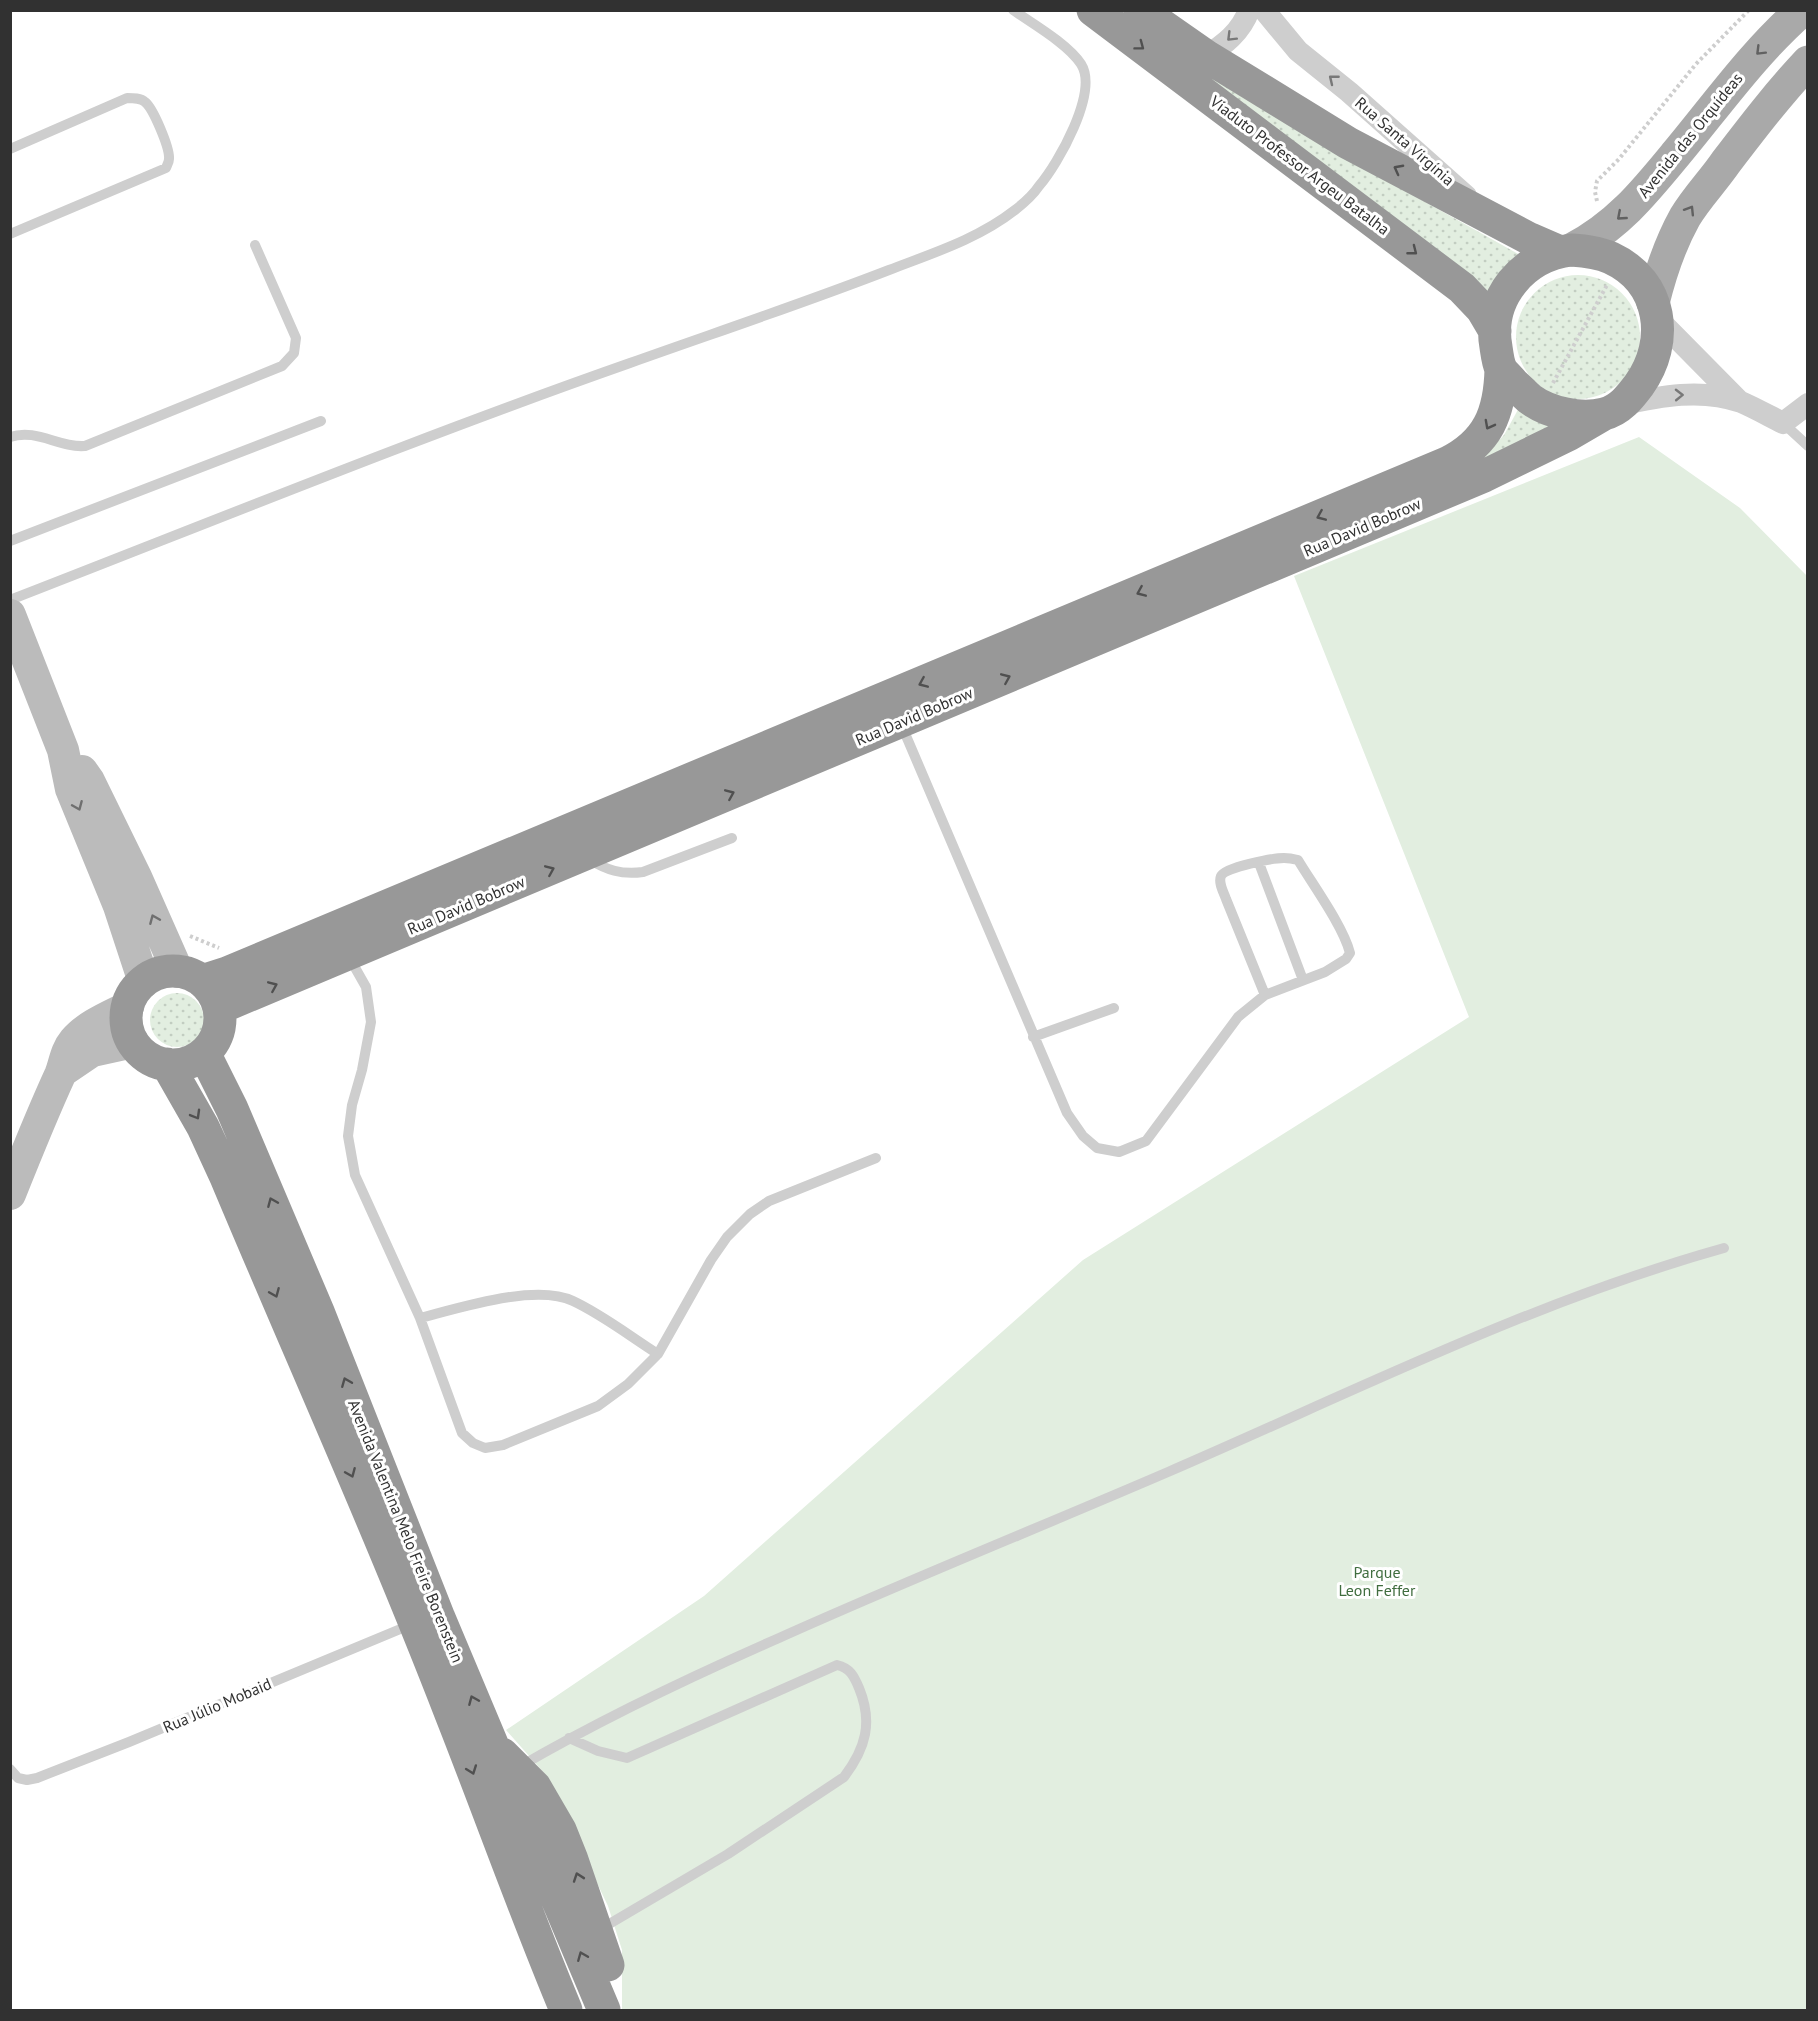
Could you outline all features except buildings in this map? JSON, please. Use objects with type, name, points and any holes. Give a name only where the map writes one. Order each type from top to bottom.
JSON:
[{"type":"highway","name":"Viaduto Professor Argeu Batalha","points":[[1093,10],[1462,288],[1482,309],[1495,331]]},
{"type":"highway","name":"Viaduto Professor Argeu Batalha","points":[[1140,10],[1206,56],[1348,143],[1486,216]]},
{"type":"highway","name":"Rua Santa Virgínia","points":[[1486,216],[1530,239],[1565,251]]},
{"type":"highway","name":"Rua David Bobrow","points":[[200,987],[227,973],[1447,463],[1471,449],[1487,429],[1498,402],[1501,369],[1495,331],[1498,310],[1512,282],[1536,261],[1565,251]]},
{"type":"highway","points":[[1565,251],[1594,252],[1619,262],[1639,279],[1655,311]]},
{"type":"highway","name":"Rua David Bobrow","points":[[200,987],[348,954],[1484,476],[1613,410],[1633,393],[1653,363],[1658,338],[1655,311]]},
{"type":"highway","points":[[1501,369],[1529,398],[1541,405],[1574,415],[1613,410]]},
{"type":"highway","points":[[166,972],[200,987],[220,1021],[213,1044],[193,1060],[180,1064],[167,1064],[146,1056],[133,1042],[127,1025],[136,994],[154,976],[166,972]]},
{"type":"highway","name":"Avenida Valentina Melo Freire Borenstein","points":[[204,1053],[232,1109],[320,1314],[439,1618],[600,2000]]},
{"type":"highway","name":"Avenida Valentina Melo Freire Borenstein","points":[[167,1064],[203,1127],[226,1178],[414,1623],[549,1972],[566,2010]]},
{"type":"highway","points":[[492,1746],[536,1787],[560,1830],[609,1966],[609,1974],[600,2000],[571,1997],[549,1972]]},
{"type":"main road","name":"Avenida das Orquídeas","points":[[1565,251],[1601,232],[1627,211],[1752,59],[1802,10]]},
{"type":"main road","points":[[1655,311],[1671,246],[1685,217],[1752,128],[1808,62]]},
{"type":"main road","points":[[10,615],[63,750],[71,789],[119,906],[136,994],[80,1035],[65,1056],[61,1072],[10,1194]]},
{"type":"main road","points":[[63,750],[89,781],[136,877],[200,987]]},
{"type":"main road","points":[[61,1072],[92,1051],[133,1042]]},
{"type":"street","points":[[1206,56],[1230,39],[1249,10]]},
{"type":"street","name":"Rua Santa Virgínia","points":[[1264,10],[1298,51],[1429,162],[1486,216]]},
{"type":"street","points":[[1655,311],[1740,402]]},
{"type":"street","points":[[1613,410],[1667,395],[1699,395],[1740,402],[1783,423],[1808,404]]},
{"type":"lane","points":[[10,600],[564,386],[863,281],[970,239],[1014,210],[1038,188],[1056,162],[1085,94],[1085,76],[1081,64],[1059,42],[1013,10]]},
{"type":"lane","points":[[10,149],[127,98],[134,98],[144,100],[150,108],[170,159],[166,168],[10,234]]},
{"type":"lane","points":[[10,436],[33,434],[60,444],[85,447],[282,366],[294,353],[296,338],[255,245]]},
{"type":"lane","points":[[10,541],[321,421]]},
{"type":"lane","points":[[1783,423],[1808,446]]},
{"type":"lane","points":[[900,722],[1067,1113],[1083,1136],[1097,1148],[1119,1152],[1146,1141],[1238,1017],[1265,995],[1324,972],[1346,959],[1350,953],[1347,943],[1298,860],[1287,858],[1259,863],[1227,870],[1221,876],[1221,884],[1265,995]]},
{"type":"lane","points":[[582,856],[616,873],[635,873],[732,838]]},
{"type":"lane","points":[[1259,863],[1304,980]]},
{"type":"lane","points":[[348,954],[366,987],[371,1022],[362,1070],[352,1105],[348,1136],[355,1175],[420,1318],[462,1432],[472,1443],[485,1448],[503,1445],[598,1406],[628,1384],[658,1354],[711,1260],[727,1237],[750,1214],[769,1201],[876,1158]]},
{"type":"lane","points":[[1033,1037],[1114,1008]]},
{"type":"lane","points":[[516,1768],[660,1692],[889,1588],[1169,1471],[1406,1365],[1601,1288],[1724,1248]]},
{"type":"lane","points":[[420,1318],[503,1298],[543,1295],[571,1300],[658,1354]]},
{"type":"lane","name":"Rua Júlio Mobaid","points":[[14,1774],[27,1780],[37,1778],[414,1623]]},
{"type":"lane","points":[[569,1738],[598,1751],[627,1758],[837,1665],[852,1673],[867,1707],[867,1727],[861,1749],[854,1765],[844,1777],[728,1854],[596,1932]]},
{"type":"green space","points":[[1209,74],[1386,180],[1529,260],[1493,303],[1203,82]]},
{"type":"green space","points":[[1578,275],[1602,280],[1613,285],[1622,293],[1630,302],[1635,313],[1640,337],[1635,361],[1630,372],[1622,381],[1613,389],[1602,394],[1578,399],[1554,394],[1543,389],[1534,381],[1526,372],[1521,361],[1516,337],[1521,313],[1526,302],[1534,293],[1543,285],[1554,280]]},
{"type":"green space","points":[[1520,406],[1553,425],[1475,466],[1504,435]]},
{"type":"green space","name":"Parque Leon Feffer","points":[[1639,437],[1740,508],[1807,576],[1807,2010],[622,2010],[622,1950],[608,1906],[545,1774],[506,1730],[704,1596],[1083,1260],[1469,1017],[1294,576]]},
{"type":"green space","points":[[177,993],[187,995],[196,1001],[202,1010],[204,1020],[202,1030],[196,1039],[187,1045],[177,1047],[167,1045],[158,1039],[152,1030],[150,1020],[152,1010],[158,1001],[167,995]]}]
